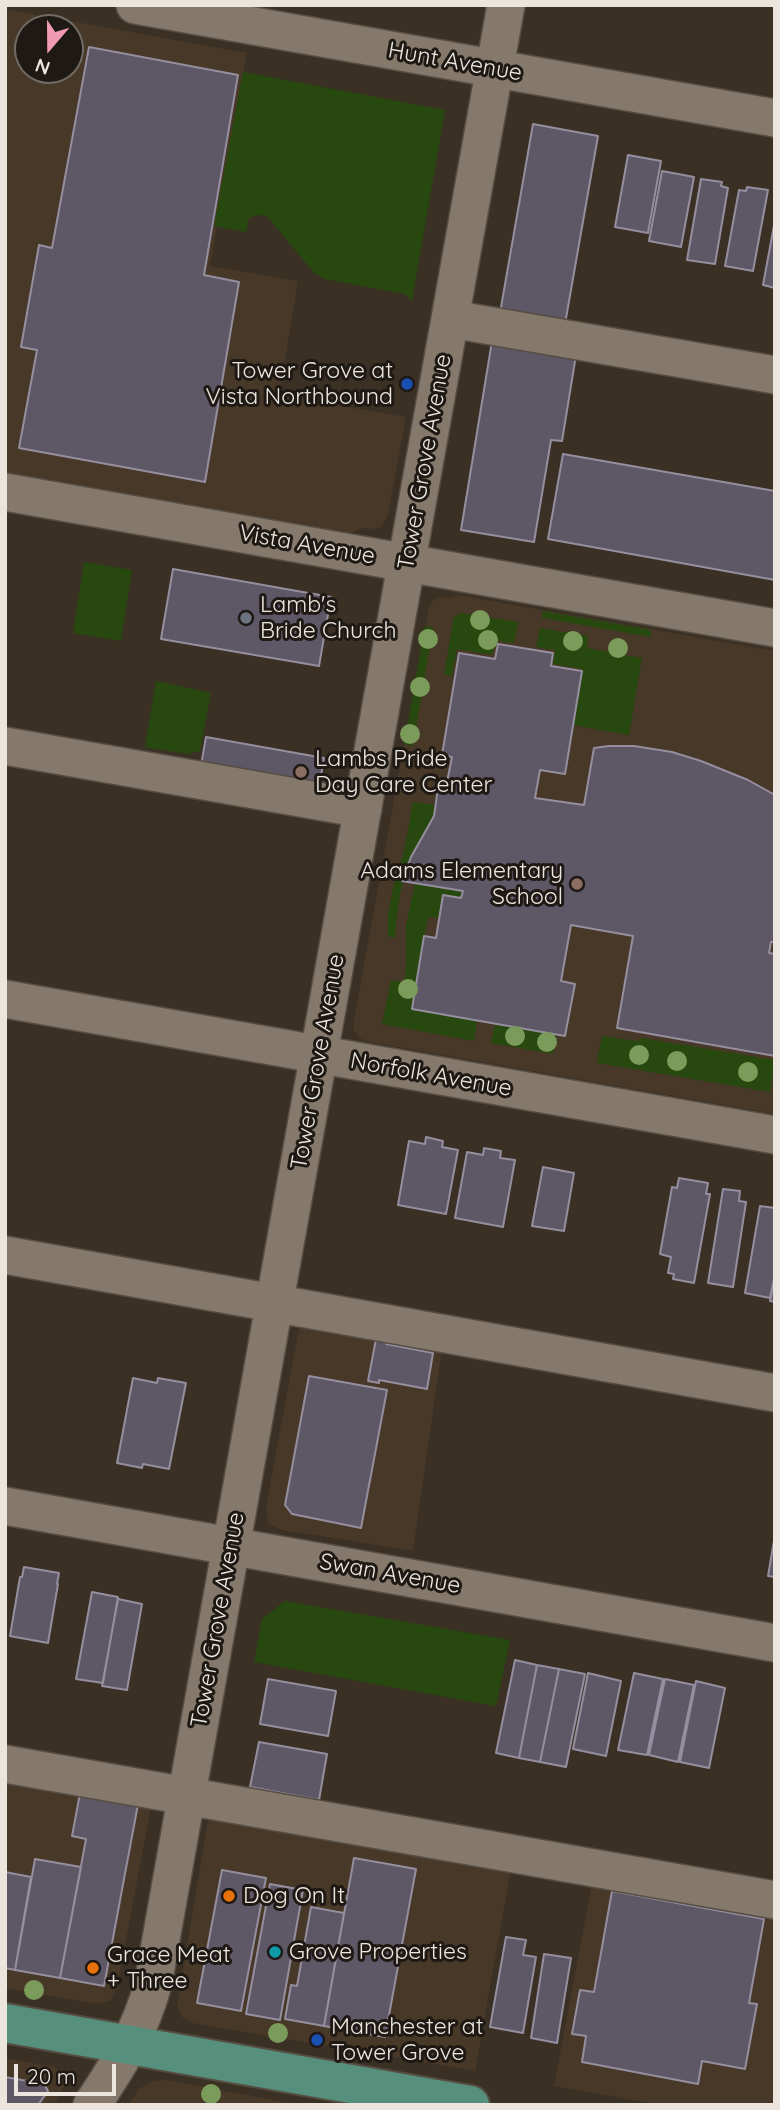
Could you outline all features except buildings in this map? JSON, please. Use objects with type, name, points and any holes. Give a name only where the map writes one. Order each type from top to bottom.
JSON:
[{"type":"main road","points":[[5,2023],[131,2045],[366,2096],[470,2105]]},
{"type":"street","name":"Hunt Avenue","points":[[135,5],[775,118]]},
{"type":"street","name":"Tower Grove Avenue","points":[[92,2105],[131,2045],[153,1984],[506,5]]},
{"type":"street","points":[[451,319],[775,375]]},
{"type":"street","name":"Vista Avenue","points":[[5,492],[775,628]]},
{"type":"street","points":[[5,746],[363,809]]},
{"type":"street","name":"Norfolk Avenue","points":[[5,999],[775,1135]]},
{"type":"street","points":[[5,1255],[775,1393]]},
{"type":"street","name":"Swan Avenue","points":[[5,1506],[775,1643]]},
{"type":"street","points":[[5,1764],[775,1900]]},
{"type":"shaded area","points":[[5,9],[32,14],[14,14],[14,84],[84,84],[84,23],[247,53],[210,266],[298,281],[279,395],[406,417],[388,515],[382,526],[376,529],[362,528],[351,533],[5,472]]},
{"type":"shaded area","name":"Adams Elementary School","points":[[458,595],[775,651],[775,1114],[370,1042],[361,1039],[354,1031],[429,607],[433,600],[439,597],[450,598]]},
{"type":"shaded area","points":[[301,1317],[443,1342],[413,1551],[282,1530],[268,1524],[266,1507]]},
{"type":"shaded area","points":[[5,1775],[152,1802],[117,1987],[110,2001],[96,2004],[5,1988]]},
{"type":"shaded area","points":[[210,1807],[512,1864],[475,2071],[192,2023],[182,2017],[177,2006]]},
{"type":"shaded area","points":[[593,1878],[775,1911],[775,2105],[660,2105],[554,2086]]},
{"type":"shaded area","points":[[5,2058],[54,2067],[66,2074],[65,2085],[53,2105],[5,2105]]},
{"type":"shaded area","points":[[167,2080],[300,2105],[128,2105],[139,2089],[151,2081]]},
{"type":"green space","points":[[243,72],[445,110],[412,301],[405,294],[325,279],[314,273],[267,216],[249,218],[246,232],[214,226]]},
{"type":"green space","points":[[84,562],[132,570],[121,641],[73,633]]},
{"type":"green space","points":[[543,611],[647,629],[651,632],[651,637],[542,618]]},
{"type":"green space","points":[[461,613],[518,622],[514,643],[495,640],[492,655],[457,649],[452,676],[444,674],[454,617]]},
{"type":"green space","points":[[425,626],[433,627],[413,746],[404,744]]},
{"type":"green space","points":[[540,628],[588,636],[587,648],[642,658],[629,735],[573,725],[582,669],[553,664],[555,650],[536,647]]},
{"type":"green space","points":[[156,681],[211,693],[200,751],[187,754],[145,747]]},
{"type":"green space","points":[[413,802],[436,805],[432,819],[407,868],[398,908],[395,938],[388,936],[388,915]]},
{"type":"green space","points":[[415,883],[463,891],[461,898],[443,895],[440,918],[428,917],[412,1009],[477,1021],[474,1041],[382,1024],[391,980],[404,982],[406,926]]},
{"type":"green space","points":[[495,1024],[557,1035],[553,1054],[491,1043]]},
{"type":"green space","points":[[602,1036],[637,1041],[642,1038],[775,1060],[770,1092],[597,1063]]},
{"type":"green space","points":[[285,1601],[510,1640],[496,1706],[254,1662],[262,1619]]},
{"type":"place","name":"Tower Grove at Vista Northbound","points":[[407,384]]},
{"type":"place","name":"Lamb's Bride Church","points":[[246,618]]},
{"type":"place","name":"Lambs Pride Day Care Center","points":[[301,772]]},
{"type":"place","name":"Adams Elementary School","points":[[577,884]]},
{"type":"place","name":"Dog On It","points":[[229,1896]]},
{"type":"place","name":"Grove Properties","points":[[275,1952]]},
{"type":"place","name":"Grace Meat + Three","points":[[93,1968]]},
{"type":"place","name":"Manchester at Tower Grove","points":[[317,2040]]}]
